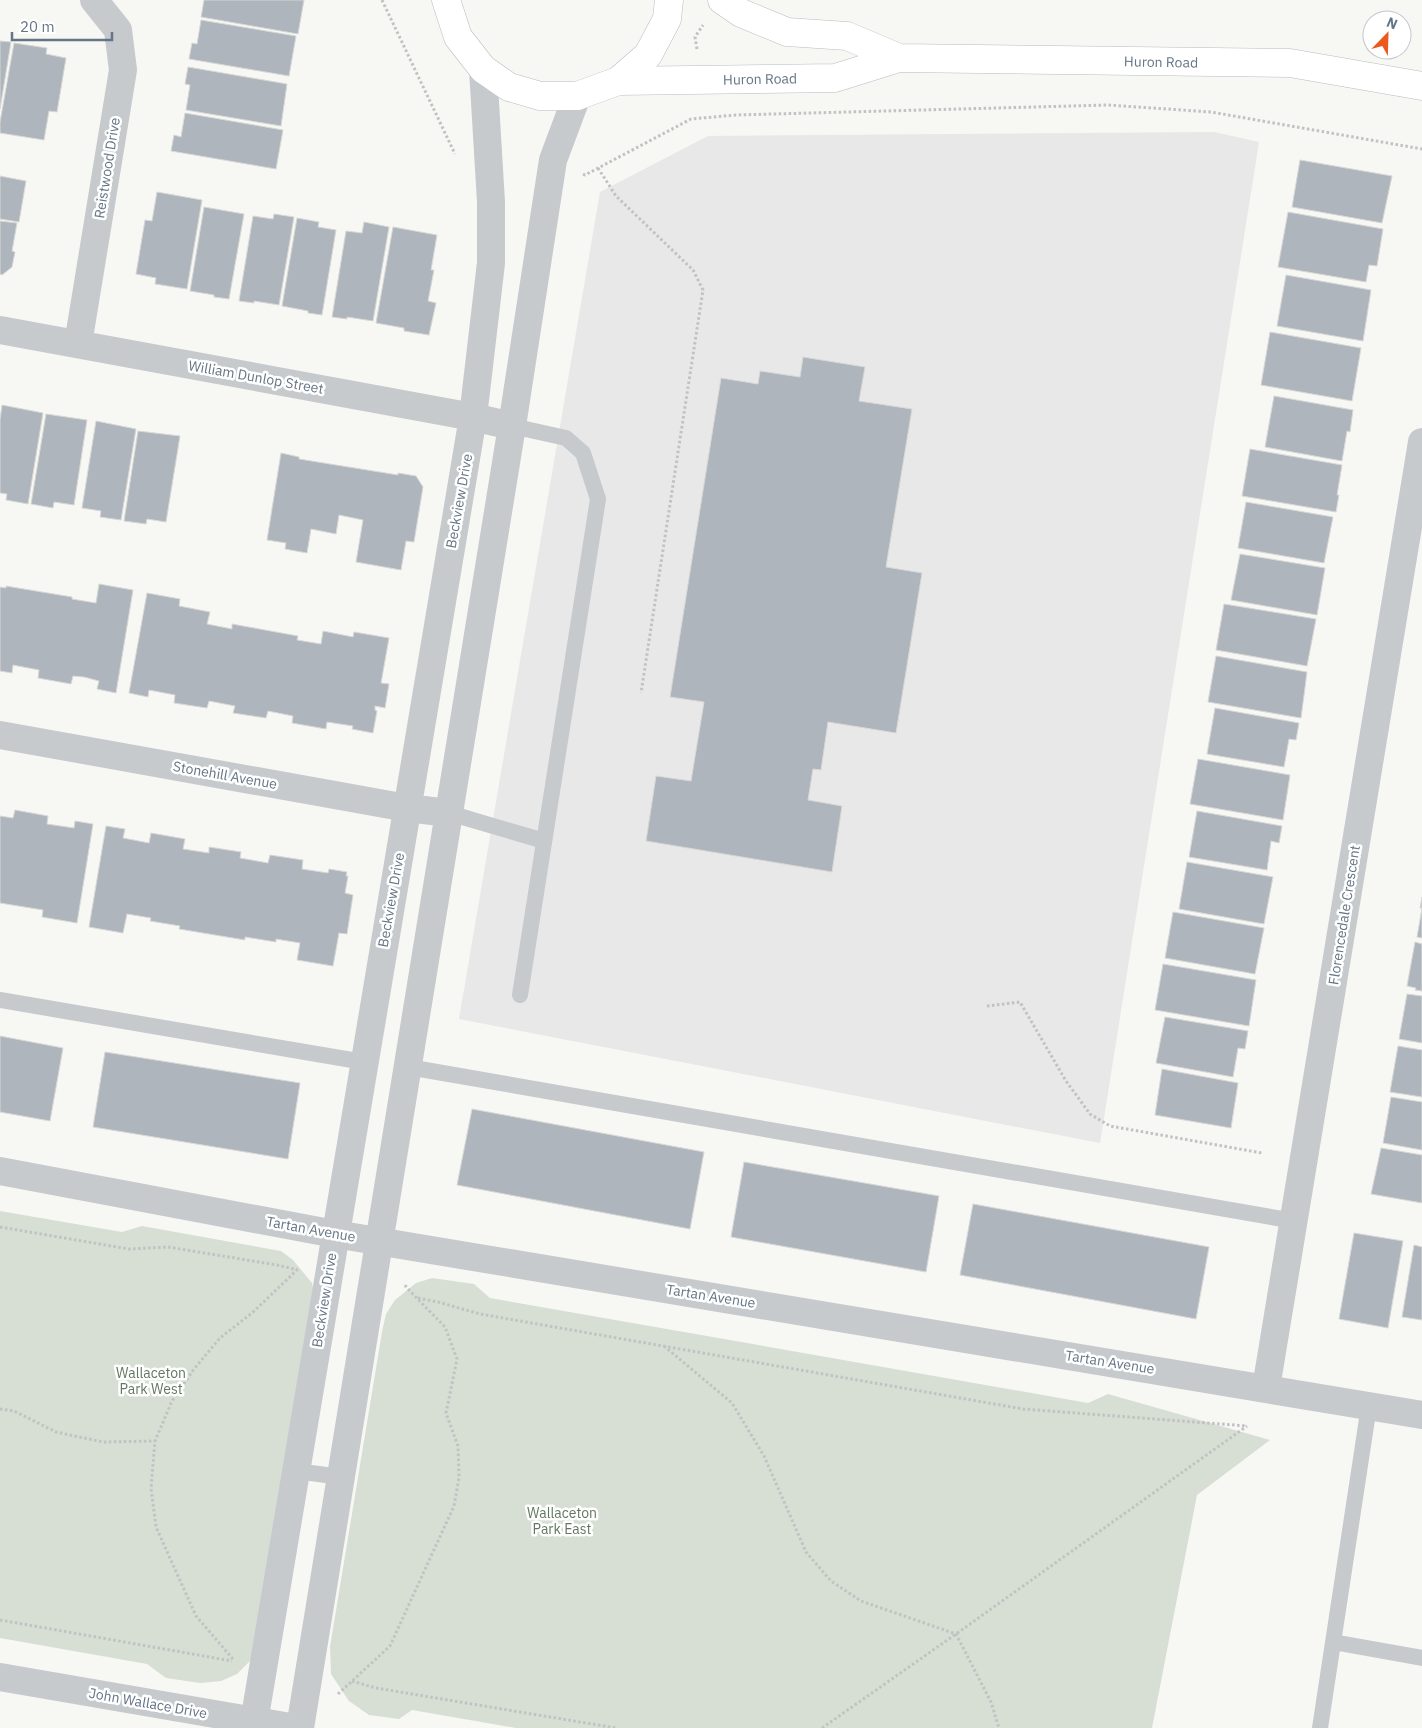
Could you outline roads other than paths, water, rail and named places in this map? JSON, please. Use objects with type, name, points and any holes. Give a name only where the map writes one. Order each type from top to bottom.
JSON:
[{"type":"main road","points":[[445,1],[458,37],[483,69],[510,86],[540,96],[577,96],[618,81],[648,55],[668,19],[669,0]]},
{"type":"main road","name":"Huron Road","points":[[714,10],[741,13],[787,32],[847,36],[899,58]]},
{"type":"main road","name":"Huron Road","points":[[618,81],[835,78],[899,58],[1290,63],[1422,86]]},
{"type":"street","name":"Reistwood Drive","points":[[78,344],[123,70],[118,30],[94,0]]},
{"type":"street","name":"Beckview Drive","points":[[253,1725],[473,417],[491,263],[491,202],[483,69]]},
{"type":"street","points":[[300,1728],[512,426],[553,160],[577,96]]},
{"type":"street","name":"William Dunlop Street","points":[[0,330],[473,417],[512,426]]},
{"type":"street","name":"Florencedale Crescent","points":[[1266,1388],[1422,442]]},
{"type":"street","name":"Stonehill Avenue","points":[[0,735],[407,808],[449,813]]},
{"type":"street","name":"Tartan Avenue","points":[[0,1172],[336,1234],[1422,1415]]},
{"type":"street","name":"John Wallace Drive","points":[[0,1677],[253,1725],[296,1728]]},
{"type":"lane","points":[[512,426],[566,438],[583,453],[598,499],[520,996]]},
{"type":"lane","points":[[449,813],[544,841]]},
{"type":"lane","points":[[0,1000],[364,1062]]},
{"type":"lane","points":[[408,1067],[1294,1221]]},
{"type":"lane","points":[[1320,1728],[1369,1406]]},
{"type":"lane","points":[[296,1471],[341,1477]]},
{"type":"lane","points":[[1333,1642],[1422,1658]]},
{"type":"park label","name":"Wallaceton Park West","points":[[151,1382]]},
{"type":"park label","name":"Wallaceton Park East","points":[[562,1522]]}]
